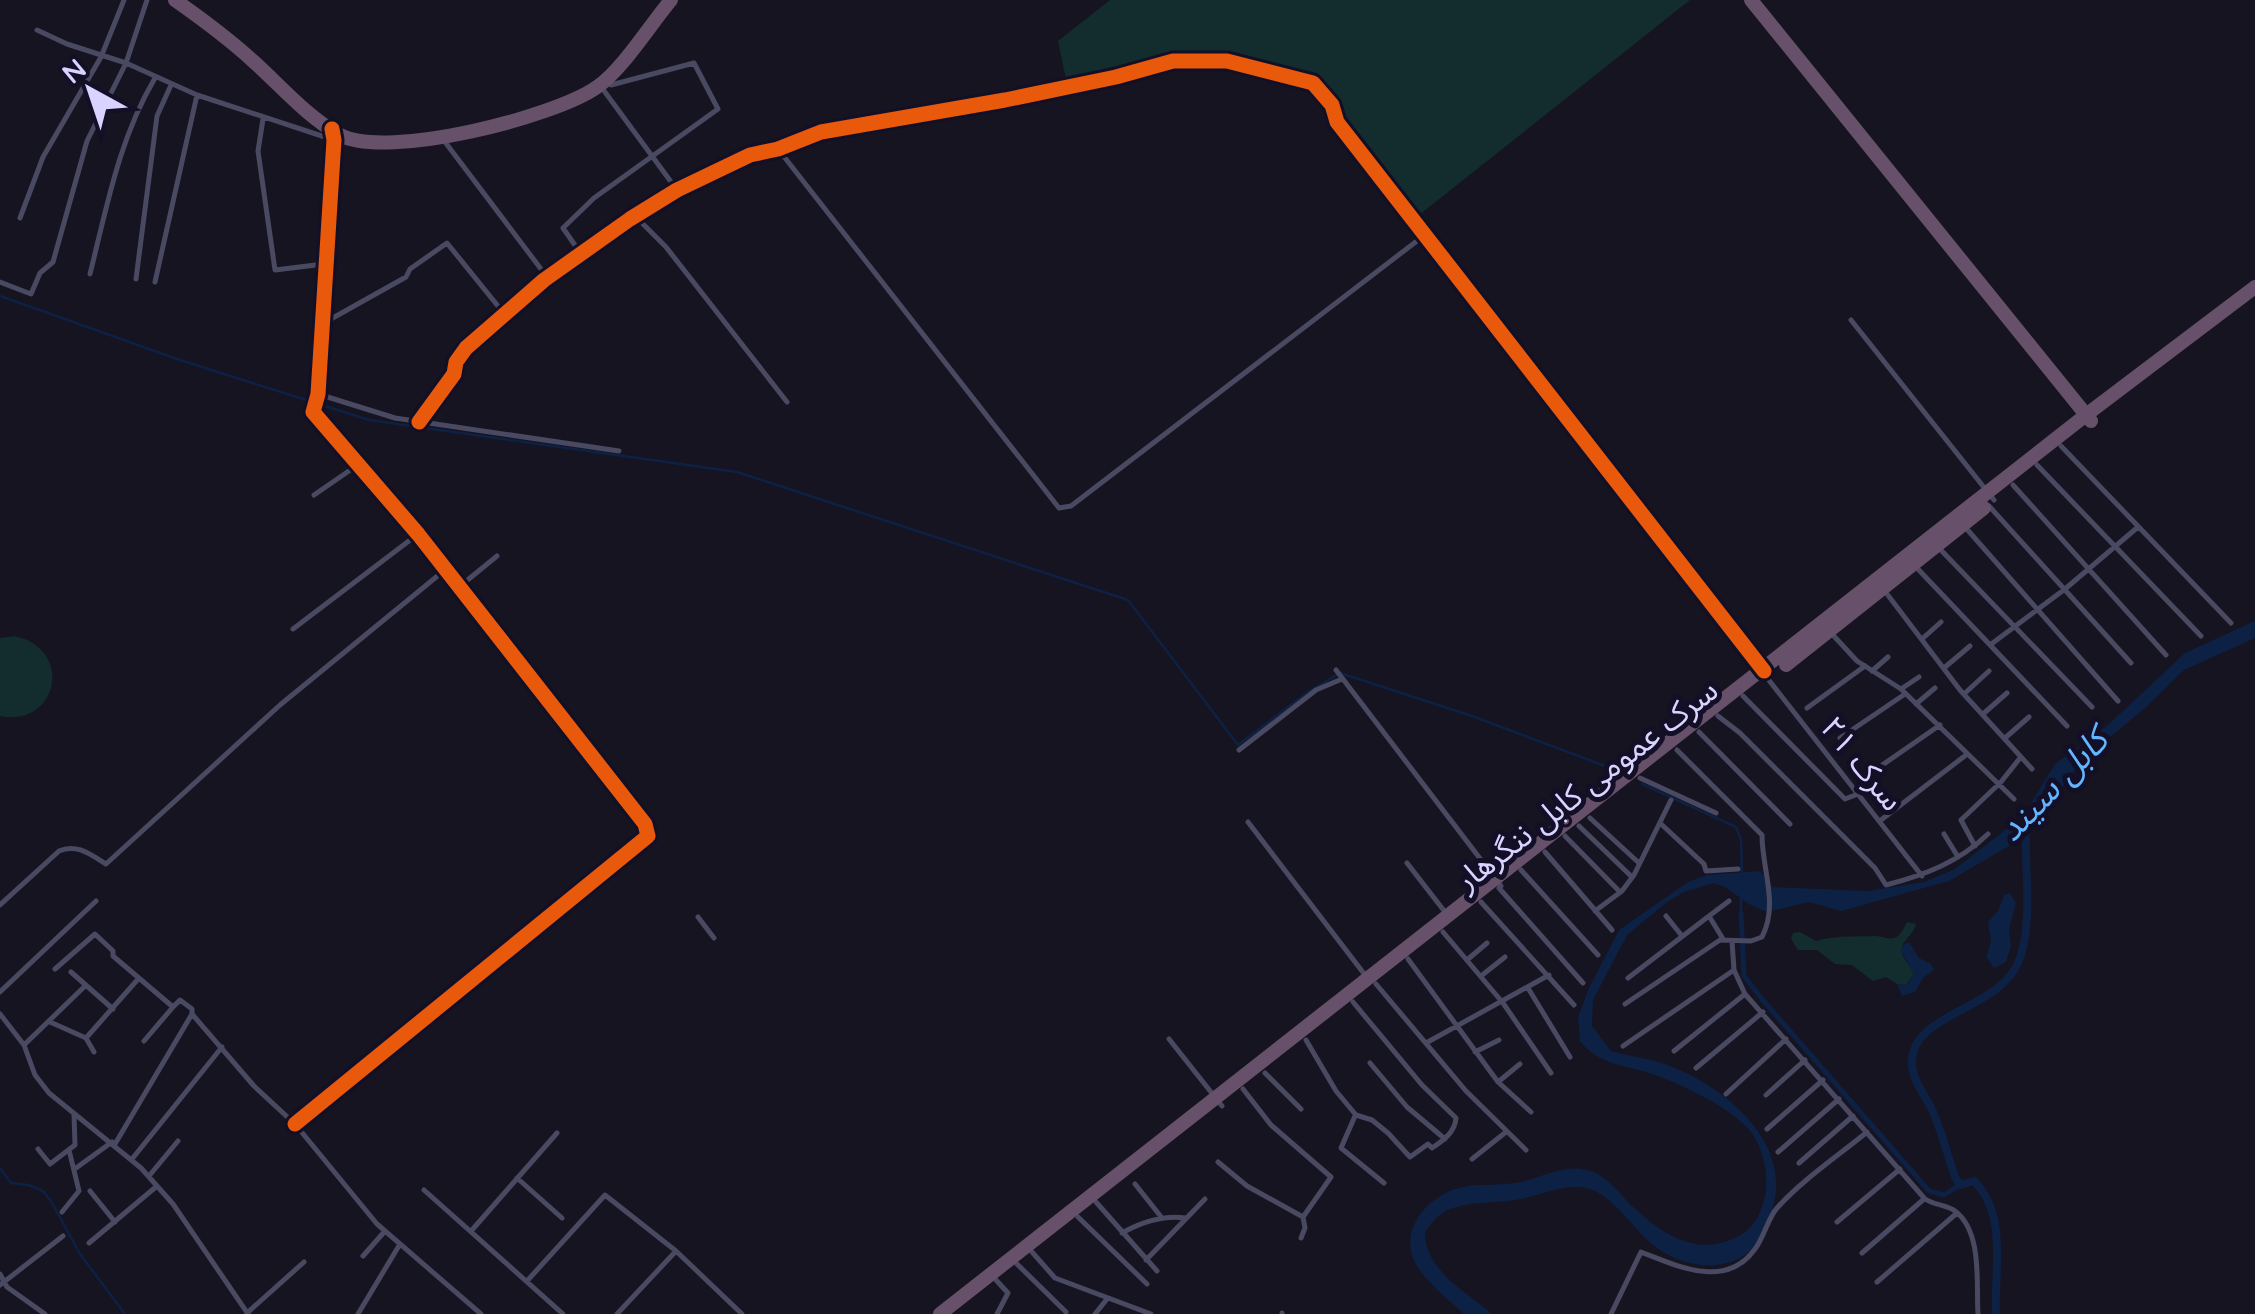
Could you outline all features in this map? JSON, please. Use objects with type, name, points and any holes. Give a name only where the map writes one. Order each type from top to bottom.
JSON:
[{"type":"highway","points":[[175,0],[224,36],[333,135],[355,141],[440,136],[537,116],[602,84],[671,0]]},
{"type":"highway","points":[[1751,0],[2089,418],[2255,288]]},
{"type":"highway","name":"سرک عمومی کابل ننگرهار","points":[[953,1314],[1767,676],[2089,418],[2255,300]]},
{"type":"highway","name":"سرک عمومی کابل ننگرهار","points":[[940,1314],[1220,1102],[1243,1090],[1354,1002],[1372,982],[1408,959],[1446,924],[1481,902],[1767,676],[1883,590],[1990,499],[2061,446],[2089,418]]},
{"type":"street","points":[[20,218],[43,157],[102,57],[124,0]]},
{"type":"street","points":[[0,282],[32,294],[40,273],[53,262],[87,141],[126,62],[147,0]]},
{"type":"street","points":[[38,30],[102,57],[126,62],[197,95],[333,135],[314,412],[418,534],[568,723],[645,824],[648,836],[295,1124]]},
{"type":"street","name":"سرک ۲۱","points":[[419,422],[454,374],[456,362],[466,348],[547,278],[677,190],[750,155],[822,132],[1024,96],[1173,61],[1227,60],[1314,82],[1332,105],[1337,122],[1922,876]]},
{"type":"street","points":[[582,254],[563,228],[594,198],[650,155],[718,109],[694,64],[602,84]]},
{"type":"street","points":[[90,274],[120,156],[138,108],[155,78]]},
{"type":"street","points":[[602,84],[677,190]]},
{"type":"street","points":[[136,279],[157,116],[171,85]]},
{"type":"street","points":[[155,282],[197,95]]},
{"type":"street","points":[[263,117],[258,151],[275,270],[324,264]]},
{"type":"street","points":[[440,136],[547,278]]},
{"type":"street","points":[[778,149],[1058,508],[1071,506],[1426,234]]},
{"type":"street","points":[[635,216],[666,247],[787,402]]},
{"type":"street","points":[[322,324],[406,277],[410,268],[448,243],[506,316]]},
{"type":"street","points":[[1851,320],[1990,499],[2131,663]]},
{"type":"street","points":[[318,394],[395,418],[618,452]]},
{"type":"street","points":[[2061,446],[2231,623]]},
{"type":"street","points":[[314,495],[359,464]]},
{"type":"street","points":[[2036,465],[2200,636]]},
{"type":"street","points":[[2013,485],[2166,655]]},
{"type":"street","points":[[1963,525],[2118,702]]},
{"type":"street","points":[[1990,645],[2089,570],[2138,527]]},
{"type":"street","points":[[293,629],[418,534]]},
{"type":"street","points":[[1936,546],[2092,707]]},
{"type":"street","points":[[459,587],[497,556]]},
{"type":"street","points":[[1914,564],[2067,726]]},
{"type":"street","points":[[0,905],[59,850],[80,849],[106,864],[280,705],[446,569]]},
{"type":"street","points":[[1883,590],[1964,694],[2032,769]]},
{"type":"street","points":[[1922,639],[1942,622]]},
{"type":"street","points":[[1829,631],[1851,656],[1903,691],[2014,799]]},
{"type":"street","points":[[1944,668],[1970,646]]},
{"type":"street","points":[[1807,708],[1888,657]]},
{"type":"street","points":[[1336,670],[1499,885],[1583,983]]},
{"type":"street","points":[[1964,694],[1989,671]]},
{"type":"street","points":[[1840,738],[1918,677]]},
{"type":"street","points":[[1239,750],[1316,690],[1342,679]]},
{"type":"street","points":[[1916,704],[1935,688]]},
{"type":"street","points":[[1984,714],[2007,693]]},
{"type":"street","points":[[1743,696],[1845,800],[1858,794]]},
{"type":"street","points":[[1718,716],[1740,733],[1875,868],[1886,885],[1922,876],[1958,857],[1988,834]]},
{"type":"street","points":[[2004,739],[2028,717]]},
{"type":"street","points":[[1864,777],[1940,725]]},
{"type":"street","points":[[1699,732],[1790,824]]},
{"type":"street","points":[[1626,1004],[1723,939],[1762,938],[1770,914],[1760,830],[1676,750]]},
{"type":"street","points":[[1880,820],[1966,756]]},
{"type":"street","points":[[1975,846],[1961,820],[2020,758]]},
{"type":"street","points":[[1640,778],[1716,813]]},
{"type":"street","points":[[1596,912],[1632,877],[1671,800]]},
{"type":"street","points":[[1248,822],[1372,982],[1526,1150]]},
{"type":"street","points":[[1584,822],[1640,864]]},
{"type":"street","points":[[1584,822],[1632,877]]},
{"type":"street","points":[[1660,824],[1704,864],[1706,872],[1738,869]]},
{"type":"street","points":[[1944,834],[1958,857]]},
{"type":"street","points":[[1566,836],[1620,892]]},
{"type":"street","points":[[1545,852],[1612,930]]},
{"type":"street","points":[[1407,863],[1467,960],[1503,1002],[1551,1072]]},
{"type":"street","points":[[1522,870],[1598,955]]},
{"type":"street","points":[[0,992],[96,901]]},
{"type":"street","points":[[1628,978],[1729,901]]},
{"type":"street","points":[[1481,902],[1574,1005]]},
{"type":"street","points":[[698,916],[714,938]]},
{"type":"street","points":[[1666,916],[1682,936]]},
{"type":"street","points":[[1709,916],[1723,939]]},
{"type":"street","points":[[55,969],[94,934],[113,951],[113,956],[173,1007]]},
{"type":"street","points":[[1738,941],[1734,970],[1745,994],[1925,1199],[1957,1213],[1972,1240],[1976,1259],[1978,1314]]},
{"type":"street","points":[[1467,960],[1487,943]]},
{"type":"street","points":[[1481,976],[1505,957]]},
{"type":"street","points":[[1408,959],[1498,1082],[1531,1112]]},
{"type":"street","points":[[1622,1046],[1734,970]]},
{"type":"street","points":[[71,972],[114,1010]]},
{"type":"street","points":[[1426,1043],[1548,975]]},
{"type":"street","points":[[86,1038],[140,978]]},
{"type":"street","points":[[24,1045],[85,986]]},
{"type":"street","points":[[1528,988],[1570,1057]]},
{"type":"street","points":[[1674,1051],[1745,994]]},
{"type":"street","points":[[76,1168],[113,1143],[192,1014],[192,1008],[180,1000],[144,1042]]},
{"type":"street","points":[[1306,1040],[1336,1091],[1356,1115],[1372,1120],[1388,1132],[1410,1158],[1428,1144],[1432,1148],[1445,1139],[1453,1132],[1456,1118],[1422,1085],[1354,1002]]},
{"type":"street","points":[[1696,1068],[1763,1012]]},
{"type":"street","points":[[0,1014],[24,1045],[35,1075],[49,1093],[132,1160],[173,1204],[247,1314],[304,1262]]},
{"type":"street","points":[[192,1014],[254,1086],[295,1124],[359,1205],[480,1314]]},
{"type":"street","points":[[50,1022],[86,1038],[94,1052]]},
{"type":"street","points":[[1726,1094],[1787,1038]]},
{"type":"street","points":[[1169,1039],[1220,1102]]},
{"type":"street","points":[[1475,1052],[1498,1040]]},
{"type":"street","points":[[132,1160],[222,1047]]},
{"type":"street","points":[[1766,1095],[1805,1060]]},
{"type":"street","points":[[1370,1063],[1407,1107],[1445,1139]]},
{"type":"street","points":[[1498,1082],[1520,1064]]},
{"type":"street","points":[[1264,1073],[1302,1109]]},
{"type":"street","points":[[1768,1129],[1822,1080]]},
{"type":"street","points":[[1243,1090],[1271,1125],[1331,1177],[1303,1217],[1305,1228],[1301,1238]]},
{"type":"street","points":[[1778,1152],[1839,1099]]},
{"type":"street","points":[[38,1149],[50,1164],[75,1146],[74,1115]]},
{"type":"street","points":[[1356,1115],[1341,1148],[1384,1183]]},
{"type":"street","points":[[1800,1163],[1853,1116]]},
{"type":"street","points":[[1472,1158],[1506,1132]]},
{"type":"street","points":[[1611,1314],[1641,1252],[1665,1264],[1696,1272],[1721,1271],[1738,1264],[1759,1244],[1776,1208],[1867,1132]]},
{"type":"street","points":[[472,1230],[557,1133]]},
{"type":"street","points":[[149,1176],[178,1141]]},
{"type":"street","points":[[62,1212],[79,1192],[69,1150]]},
{"type":"street","points":[[1218,1162],[1247,1186],[1303,1217]]},
{"type":"street","points":[[1837,1222],[1900,1169]]},
{"type":"street","points":[[517,1178],[562,1218]]},
{"type":"street","points":[[1135,1184],[1162,1218]]},
{"type":"street","points":[[89,1244],[157,1186]]},
{"type":"street","points":[[424,1190],[564,1314]]},
{"type":"street","points":[[90,1191],[115,1222]]},
{"type":"street","points":[[526,1281],[605,1195],[676,1251],[742,1314]]},
{"type":"street","points":[[1146,1260],[1206,1199]]},
{"type":"street","points":[[1862,1253],[1925,1199]]},
{"type":"street","points":[[1096,1202],[1157,1271]]},
{"type":"street","points":[[1877,1282],[1957,1213]]},
{"type":"street","points":[[1078,1217],[1147,1284]]},
{"type":"street","points":[[1122,1233],[1140,1223],[1185,1218]]},
{"type":"street","points":[[363,1256],[385,1231]]},
{"type":"street","points":[[2,1283],[64,1236]]},
{"type":"street","points":[[358,1314],[400,1244]]},
{"type":"street","points":[[617,1314],[676,1251]]},
{"type":"street","points":[[1032,1252],[1055,1278],[1151,1314]]},
{"type":"street","points":[[1016,1264],[1066,1312]]},
{"type":"street","points":[[0,1274],[2,1283],[45,1314]]},
{"type":"street","points":[[996,1280],[1008,1293],[997,1314]]},
{"type":"street","points":[[1095,1314],[1108,1299]]},
{"type":"green space","points":[[1110,0],[1690,0],[1414,219],[1337,122],[1332,105],[1313,83],[1227,61],[1173,61],[1116,77],[1067,84],[1058,41]]},
{"type":"green space","points":[[14,636],[33,643],[46,655],[52,685],[35,710],[20,716],[0,716],[0,638]]},
{"type":"green space","points":[[1907,922],[1916,924],[1902,949],[1914,974],[1906,985],[1886,977],[1873,981],[1852,965],[1835,964],[1817,950],[1798,950],[1791,939],[1793,933],[1800,932],[1816,941],[1892,938],[1899,935]]},
{"type":"water","name":"کابل سيند","points":[[2255,621],[2255,638],[2184,670],[2083,759],[2026,836],[1949,881],[1841,911],[1809,902],[1767,912],[1714,883],[1667,902],[1627,935],[1593,1000],[1592,1026],[1611,1051],[1663,1063],[1694,1077],[1717,1091],[1756,1128],[1776,1175],[1775,1200],[1765,1227],[1749,1252],[1725,1264],[1686,1262],[1661,1251],[1603,1196],[1576,1187],[1455,1208],[1440,1215],[1425,1232],[1427,1246],[1439,1269],[1492,1314],[1464,1314],[1421,1272],[1410,1247],[1411,1234],[1422,1212],[1442,1195],[1462,1187],[1515,1183],[1564,1170],[1589,1170],[1602,1177],[1640,1214],[1665,1232],[1691,1243],[1720,1243],[1748,1230],[1763,1205],[1766,1175],[1758,1144],[1743,1123],[1703,1096],[1658,1076],[1602,1059],[1580,1041],[1578,1017],[1619,930],[1688,882],[1707,875],[1760,871],[1773,887],[1868,891],[1924,882],[1955,869],[2023,816],[2055,764],[2108,725],[2185,653]]},
{"type":"water","points":[[2010,893],[2016,903],[2009,929],[2011,946],[2006,962],[1994,968],[1986,957],[1991,942],[1988,922],[2004,895]]},
{"type":"water","points":[[1909,942],[1919,958],[1934,970],[1923,978],[1915,992],[1902,996],[1897,984],[1907,985],[1914,974],[1901,951]]},
{"type":"waterway","points":[[0,296],[177,359],[369,420],[737,472],[1128,600],[1238,745],[1340,673],[1472,716],[1621,772]]},
{"type":"waterway","points":[[1642,784],[1736,827],[1741,840],[1742,876]]},
{"type":"waterway","name":"کابل سيند","points":[[1996,1314],[1997,1244],[1992,1210],[1974,1181],[1960,1185],[1955,1177],[1912,1063],[1915,1047],[1925,1033],[1993,992],[2018,963],[2026,932],[2026,826]]},
{"type":"waterway","points":[[1741,899],[1741,913]]},
{"type":"waterway","points":[[1741,913],[1744,976],[1762,999],[1929,1191],[1944,1195],[1960,1185]]},
{"type":"waterway","points":[[0,1168],[11,1183],[43,1191],[80,1254],[125,1314]]},
{"type":"cycle path","points":[[419,422],[454,374],[456,362],[466,348],[544,280],[677,190],[750,155],[821,132],[1005,100],[1173,61],[1227,61],[1313,83],[1332,105],[1337,122],[1764,671]]},
{"type":"cycle path","points":[[295,1124],[648,836],[645,824],[418,534],[313,412],[318,394],[332,129]]}]
